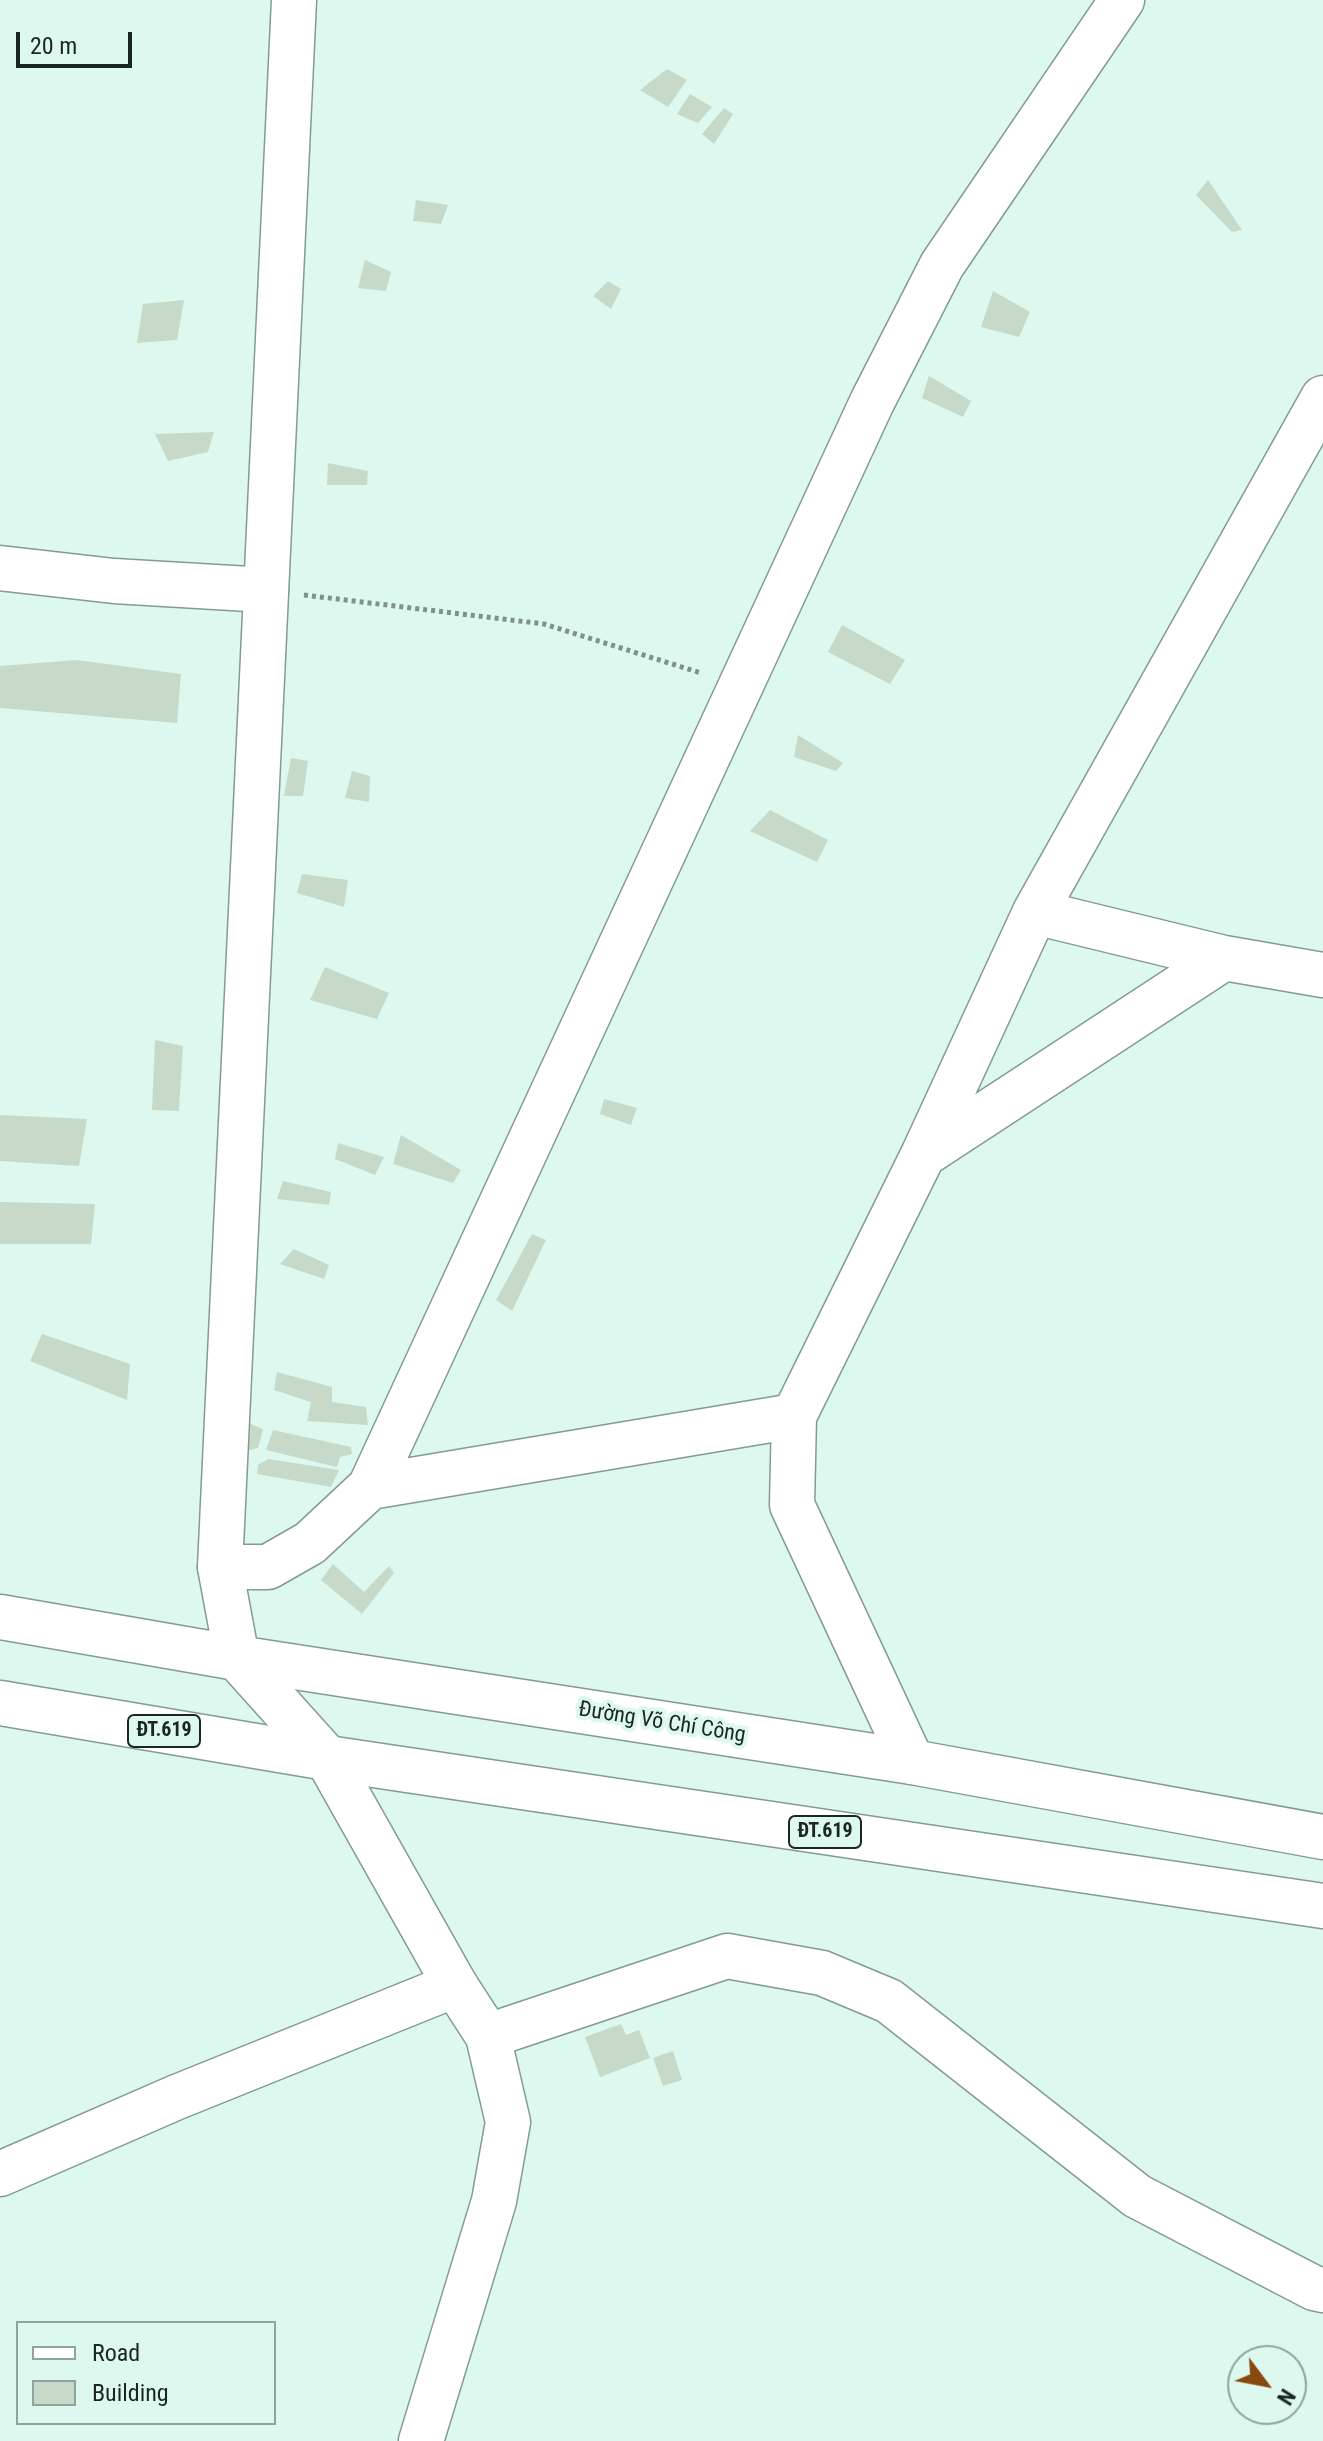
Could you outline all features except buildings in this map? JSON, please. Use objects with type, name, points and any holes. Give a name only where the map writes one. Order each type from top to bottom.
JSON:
[{"type":"street","points":[[294,0],[220,1567],[237,1658],[327,1758],[455,1985],[488,2036],[508,2122],[494,2201],[421,2441]]},
{"type":"street","points":[[220,1567],[268,1567],[310,1543],[370,1487],[872,402],[942,265],[1122,0]]},
{"type":"street","points":[[912,1762],[792,1505],[794,1416],[923,1155],[1035,912],[1323,398]]},
{"type":"street","points":[[0,568],[114,581],[266,590]]},
{"type":"street","points":[[1035,912],[1224,958],[1323,975]]},
{"type":"street","points":[[923,1155],[1224,958]]},
{"type":"street","points":[[370,1487],[794,1416]]},
{"type":"street","name":"Đường Võ Chí Công","points":[[0,1617],[237,1658],[912,1762],[1323,1837]]},
{"type":"street","name":"ĐT.619","points":[[0,1703],[327,1758],[1323,1906]]},
{"type":"street","points":[[488,2036],[727,1956],[822,1973],[889,2001],[1137,2196],[1323,2290]]},
{"type":"street","points":[[0,2174],[177,2097],[455,1985]]},
{"type":"path","points":[[266,590],[544,624],[740,685]]}]
